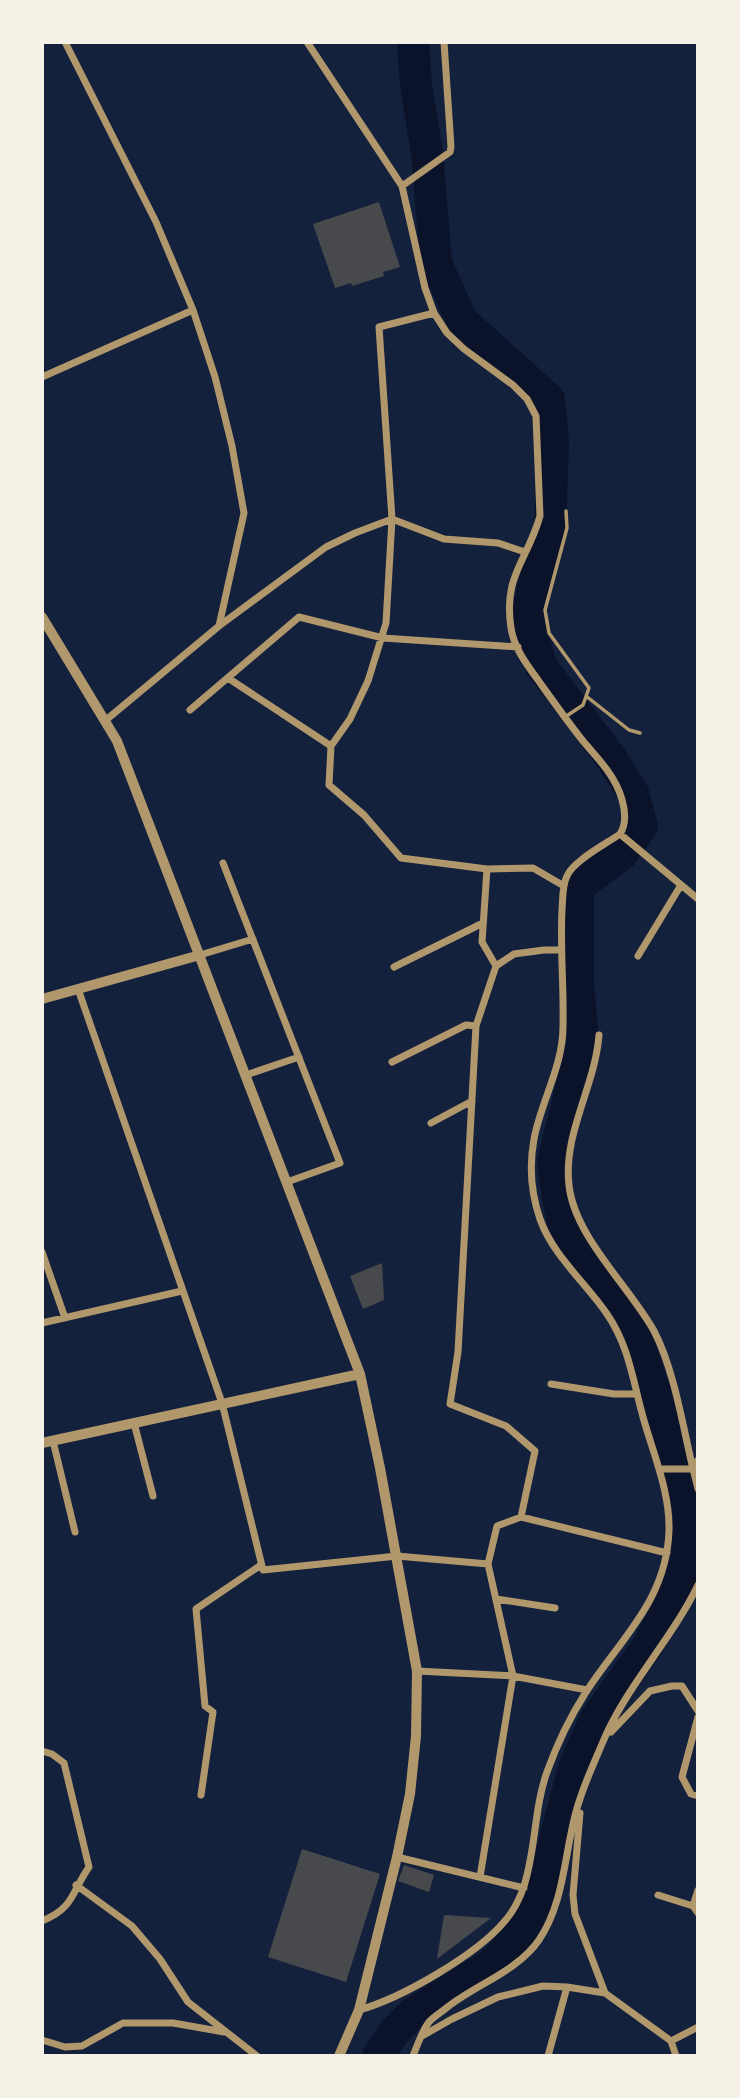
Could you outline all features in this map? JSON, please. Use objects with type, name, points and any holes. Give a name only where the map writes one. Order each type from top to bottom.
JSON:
[{"type":"street","points":[[65,42],[156,222],[192,310],[215,377],[233,446],[244,513],[219,626]]},
{"type":"street","points":[[307,42],[402,186],[425,288],[434,313],[447,333],[464,349],[520,392],[536,416],[540,516],[536,532],[513,578],[509,601],[512,631],[526,664],[614,780],[625,813],[625,826],[623,836],[568,872],[564,886],[560,950],[564,1029],[555,1078],[535,1137],[531,1181],[541,1224],[562,1258],[607,1314],[626,1348],[637,1394],[663,1469],[669,1529],[667,1553],[659,1584],[567,1724],[541,1794],[536,1834],[524,1888],[504,1923],[463,1957],[382,2004],[359,2010]]},
{"type":"street","points":[[402,186],[450,152],[444,42]]},
{"type":"street","points":[[42,377],[192,310]]},
{"type":"street","points":[[434,313],[379,327],[391,519],[386,623],[368,681],[350,719],[331,746],[329,785],[364,815],[401,858],[487,869],[533,868],[564,886]]},
{"type":"street","points":[[106,720],[219,626],[326,547],[355,533],[391,519],[443,539],[498,543],[525,552]]},
{"type":"street","points":[[42,617],[117,741],[360,1374],[417,1671],[416,1736],[410,1794],[397,1857],[359,2010],[339,2056]]},
{"type":"street","points":[[190,710],[299,617],[383,638],[518,648]]},
{"type":"street","points":[[229,678],[331,746]]},
{"type":"street","points":[[623,836],[698,899]]},
{"type":"street","points":[[223,863],[340,1163],[287,1182]]},
{"type":"street","points":[[487,869],[482,942],[496,966]]},
{"type":"street","points":[[638,956],[681,885]]},
{"type":"street","points":[[394,967],[483,923]]},
{"type":"street","points":[[42,999],[253,939]]},
{"type":"street","points":[[521,1517],[535,1451],[506,1426],[450,1404],[458,1352],[476,1026],[496,966],[514,954],[560,950]]},
{"type":"street","points":[[78,989],[222,1403],[263,1570],[397,1556],[488,1564]]},
{"type":"street","points":[[392,1062],[466,1025],[476,1026]]},
{"type":"street","points":[[600,1035],[594,1068],[570,1141],[567,1162],[569,1188],[574,1209],[588,1237],[631,1295],[664,1354],[690,1469],[698,1489]]},
{"type":"street","points":[[246,1075],[299,1057]]},
{"type":"street","points":[[431,1123],[472,1101]]},
{"type":"street","points":[[42,1252],[65,1318]]},
{"type":"street","points":[[42,1323],[182,1291]]},
{"type":"street","points":[[75,1532],[47,1442],[360,1374]]},
{"type":"street","points":[[551,1384],[614,1394],[637,1394]]},
{"type":"street","points":[[134,1423],[153,1496]]},
{"type":"street","points":[[663,1469],[690,1469],[698,1461]]},
{"type":"street","points":[[480,1877],[513,1676],[488,1564],[497,1526],[521,1517],[667,1553]]},
{"type":"street","points":[[201,1795],[213,1712],[205,1706],[196,1609],[261,1565]]},
{"type":"street","points":[[413,2056],[429,2022],[454,2001],[517,1962],[538,1942],[549,1922],[559,1893],[581,1794],[603,1741],[628,1692],[687,1608],[698,1585]]},
{"type":"street","points":[[496,1599],[555,1608]]},
{"type":"street","points":[[417,1671],[513,1676],[587,1690]]},
{"type":"street","points":[[603,1741],[650,1691],[682,1686],[698,1711]]},
{"type":"street","points":[[698,1717],[682,1777],[691,1794],[698,1796]]},
{"type":"street","points":[[42,1751],[52,1754],[64,1763],[89,1867],[76,1885],[70,1905],[55,1916],[42,1921]]},
{"type":"street","points":[[581,1794],[573,1895],[576,1914],[605,1993]]},
{"type":"street","points":[[397,1857],[524,1888]]},
{"type":"street","points":[[76,1885],[132,1926],[160,1959],[188,2002],[257,2056]]},
{"type":"street","points":[[693,1906],[698,1890]]},
{"type":"street","points":[[658,1895],[693,1906],[698,1913]]},
{"type":"street","points":[[422,2037],[498,1997],[543,1986],[567,1987],[605,1993],[671,2041],[676,2056]]},
{"type":"street","points":[[548,2056],[567,1987]]},
{"type":"street","points":[[42,2040],[65,2047],[82,2046],[123,2023],[173,2023],[225,2032]]},
{"type":"street","points":[[671,2041],[698,2027]]},
{"type":"lane","points":[[566,512],[568,528],[545,610],[549,633],[589,688],[583,705],[567,717]]},
{"type":"lane","points":[[586,696],[629,730],[640,733]]},
{"type":"building","points":[[379,202],[400,267],[383,272],[384,276],[352,286],[351,283],[335,288],[313,224]]},
{"type":"building","points":[[382,1263],[384,1300],[363,1309],[350,1276]]},
{"type":"building","points":[[302,1849],[380,1874],[346,1982],[268,1957]]},
{"type":"building","points":[[404,1865],[434,1875],[429,1892],[398,1881]]},
{"type":"building","points":[[444,1915],[491,1918],[437,1959]]},
{"type":"waterway","points":[[378,2056],[394,2032],[413,2013],[496,1961],[521,1931],[537,1906],[575,1765],[596,1718],[647,1647],[668,1608],[686,1562],[688,1536],[682,1490],[654,1389],[633,1327],[564,1228],[553,1162],[583,1041],[578,984],[578,887],[622,854],[642,826],[633,793],[611,758],[541,666],[527,614],[537,572],[550,535],[553,442],[549,399],[462,321],[436,263],[427,153],[416,84],[413,42]]}]
